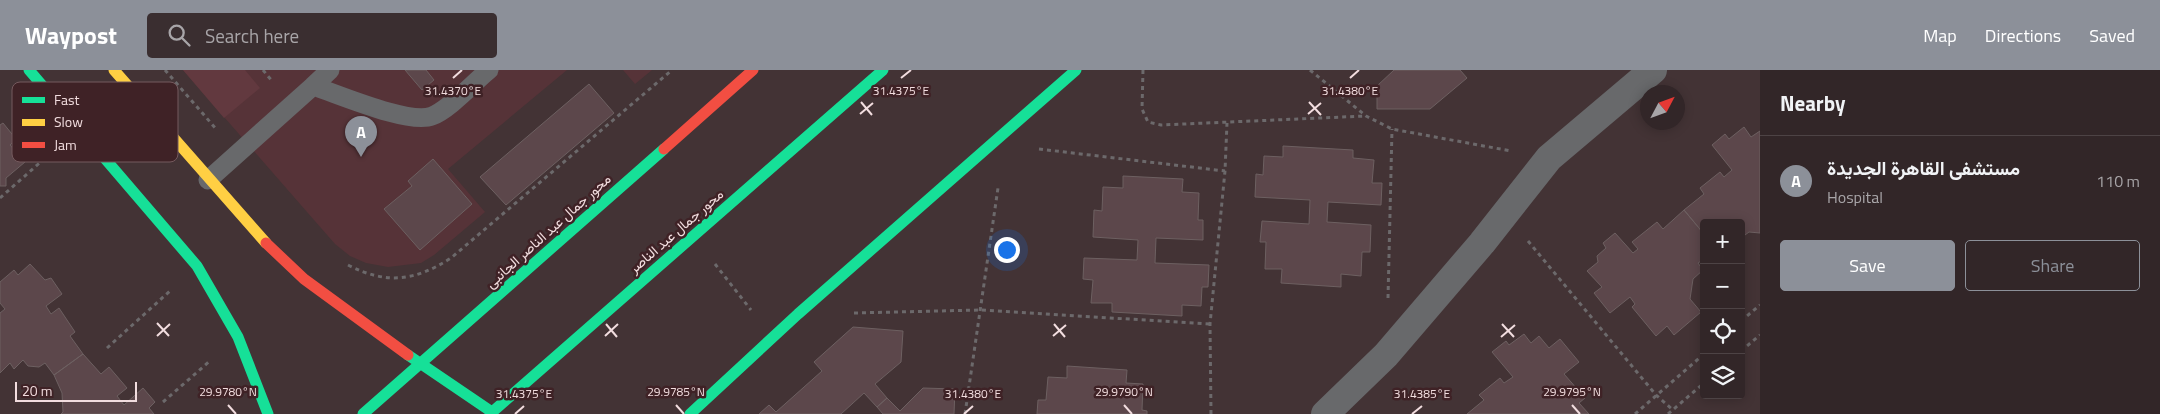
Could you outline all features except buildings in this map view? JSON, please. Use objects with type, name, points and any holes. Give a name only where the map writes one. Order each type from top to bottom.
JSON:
[{"type":"street","points":[[29,70],[40,82]]},
{"type":"street","points":[[114,70],[124,82]]},
{"type":"street","name":"محور جمال عبد الناصر الجانبى","points":[[363,414],[753,70]]},
{"type":"street","name":"محور جمال عبد الناصر","points":[[491,413],[883,70]]},
{"type":"street","points":[[690,414],[798,314],[1076,70]]},
{"type":"street","points":[[1325,414],[1386,355],[1505,214],[1549,158],[1653,70]]},
{"type":"street","points":[[178,145],[257,234],[304,279],[377,334],[422,363],[491,413]]},
{"type":"street","points":[[109,162],[197,266],[219,298],[240,335],[268,414]]},
{"type":"lane","points":[[208,180],[330,70]]},
{"type":"lane","points":[[313,86],[404,116],[422,119],[439,112],[489,70]]},
{"type":"path","points":[[165,70],[175,82]]},
{"type":"path","points":[[263,70],[276,86]]},
{"type":"path","points":[[343,263],[366,274],[388,278],[410,277],[432,270],[451,258],[672,70]]},
{"type":"path","points":[[1143,70],[1142,110],[1148,122],[1161,126],[1366,116]]},
{"type":"path","points":[[1310,70],[1366,116],[1392,129],[1549,158]]},
{"type":"path","points":[[178,85],[238,154]]},
{"type":"path","points":[[1212,414],[1210,324],[1225,171],[1227,123]]},
{"type":"path","points":[[1386,355],[1392,129]]},
{"type":"path","points":[[990,147],[1004,145],[1225,171]]},
{"type":"path","points":[[0,198],[40,162]]},
{"type":"path","points":[[965,414],[998,184]]},
{"type":"path","points":[[1505,214],[1656,395],[1673,410]]},
{"type":"path","points":[[693,236],[773,338]]},
{"type":"path","points":[[107,348],[197,266]]},
{"type":"path","points":[[1745,318],[1760,305]]},
{"type":"path","points":[[798,314],[980,310],[1210,324]]},
{"type":"path","points":[[163,402],[240,335]]},
{"type":"path","points":[[1745,348],[1760,335]]},
{"type":"path","points":[[1635,414],[1700,357]]},
{"type":"path","points":[[1668,414],[1700,386]]},
{"type":"shaded area","points":[[183,70],[567,70],[448,169],[485,212],[434,255],[421,263],[388,267],[366,263],[350,256],[335,244]]},
{"type":"shaded area","points":[[183,70],[245,70],[260,88],[224,118]]},
{"type":"shaded area","points":[[623,70],[652,70],[635,84]]},
{"type":"traffic: fast","points":[[29,70],[39,82]]},
{"type":"traffic: fast","points":[[490,414],[883,70]]},
{"type":"traffic: fast","points":[[690,414],[798,314],[1076,70]]},
{"type":"traffic: fast","points":[[363,414],[664,149]]},
{"type":"traffic: fast","points":[[108,162],[197,266],[238,337],[268,414]]},
{"type":"traffic: fast","points":[[408,355],[492,412]]},
{"type":"traffic: slow","points":[[114,70],[125,82]]},
{"type":"traffic: slow","points":[[178,143],[266,243]]},
{"type":"traffic: jam","points":[[664,149],[753,70]]},
{"type":"traffic: jam","points":[[266,243],[304,279],[408,355]]},
{"type":"place","name":"مستشفى القاهرة الجديدة","points":[[361,157]]}]
